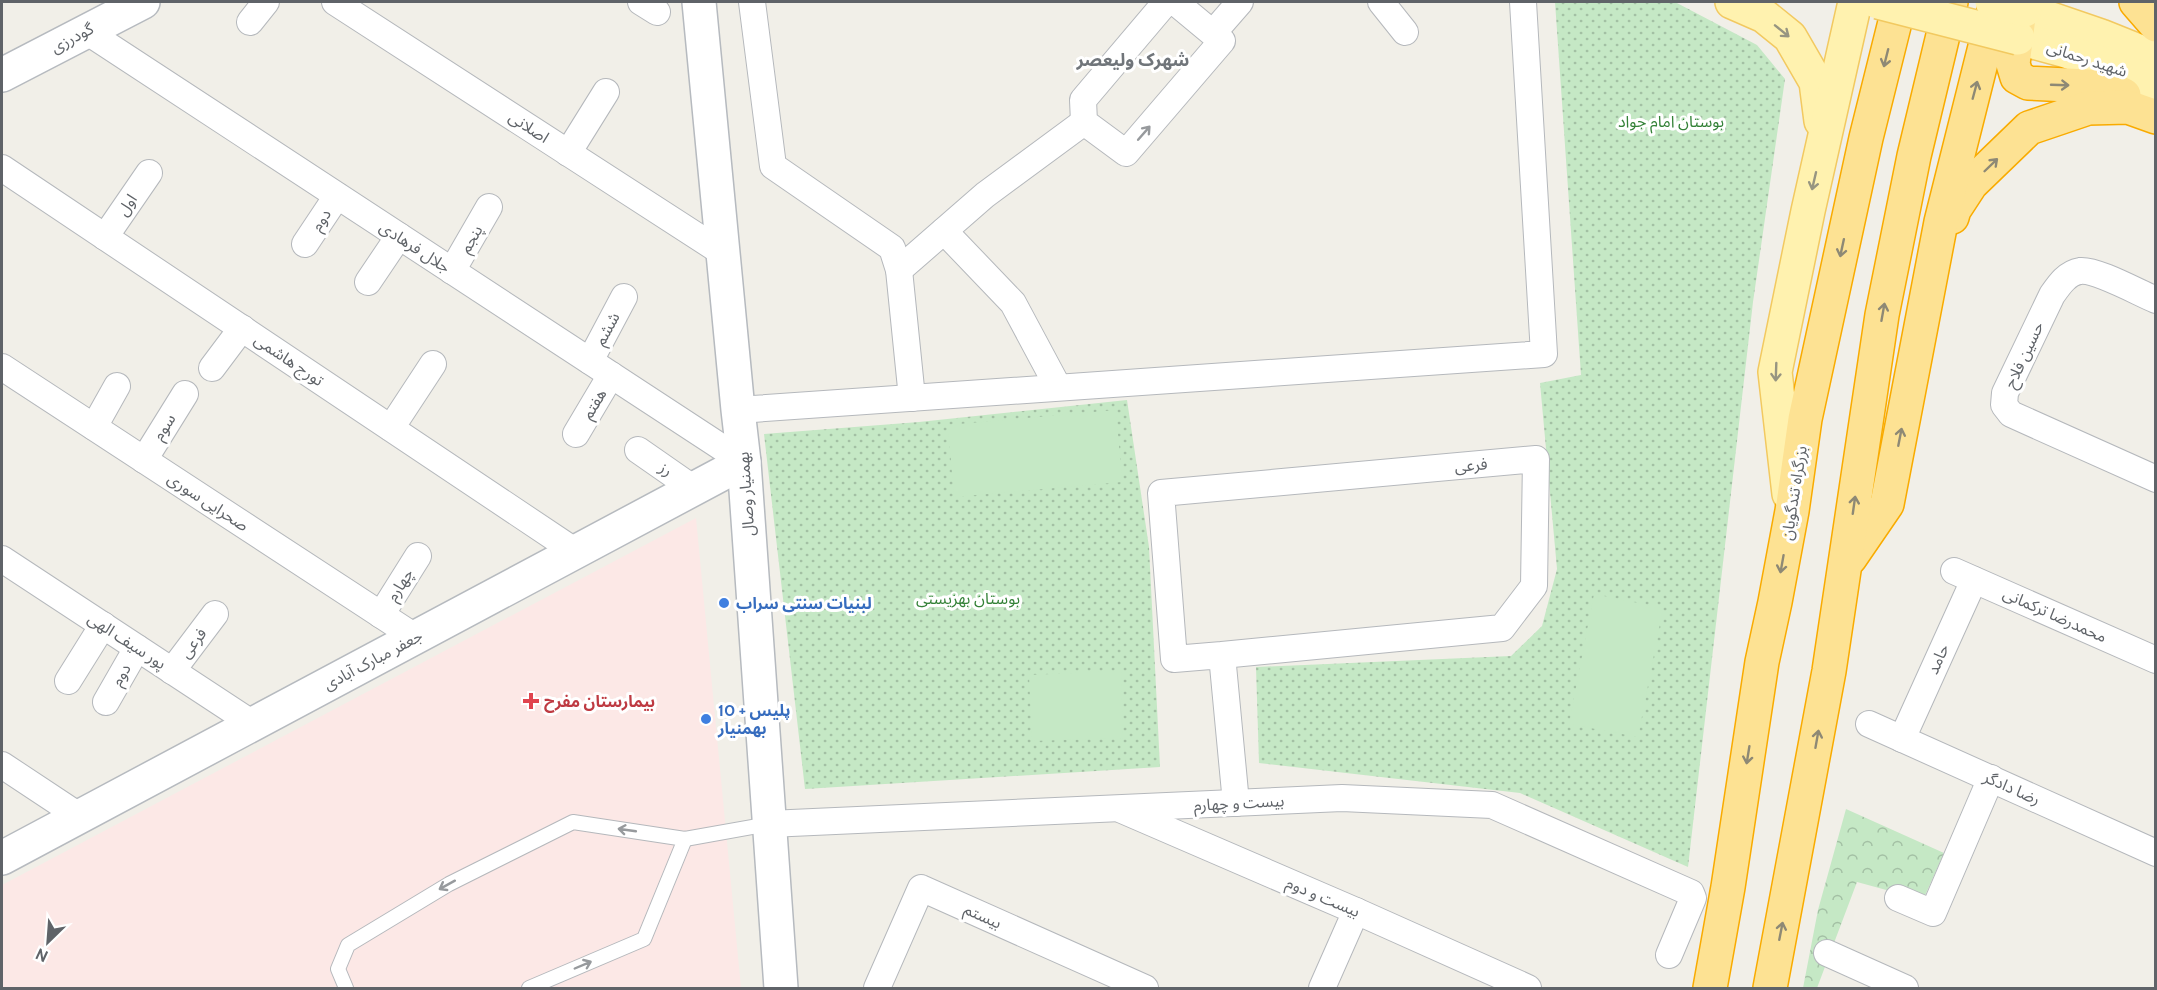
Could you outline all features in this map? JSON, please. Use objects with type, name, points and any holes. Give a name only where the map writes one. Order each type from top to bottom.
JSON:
[{"type":"highway","name":"بزرگراه تندگویان","points":[[1710,988],[1728,887],[1762,662],[1792,511],[1805,419],[1866,138],[1900,2]]},
{"type":"highway","points":[[1770,988],[1829,671],[1882,315],[1914,156],[1950,2]]},
{"type":"highway","points":[[2136,2],[2156,25]]},
{"type":"highway","points":[[2015,13],[2013,64],[2017,76],[2028,83],[2108,87],[2156,110]]},
{"type":"highway","points":[[1845,565],[1887,504],[1941,222],[2015,13]]},
{"type":"highway","points":[[1928,290],[1954,210],[1971,184],[2029,128],[2088,108],[2128,106],[2156,117]]},
{"type":"main road","points":[[1732,2],[1764,16],[1790,36],[1816,82],[1823,142]]},
{"type":"main road","points":[[1792,511],[1774,372],[1855,2]]},
{"type":"main road","points":[[1878,2],[2015,13]]},
{"type":"main road","points":[[1992,2],[2015,13]]},
{"type":"main road","name":"شهید رحمانی","points":[[2015,13],[2100,36],[2156,58]]},
{"type":"main road","name":"شهید رحمانی","points":[[2015,13],[2063,50],[2156,83]]},
{"type":"street","name":"گودرزی","points":[[2,75],[143,2]]},
{"type":"street","points":[[250,22],[266,2]]},
{"type":"street","name":"اصلانی","points":[[335,2],[723,253]]},
{"type":"street","name":"بهمنیار وصال","points":[[699,2],[744,462],[781,988]]},
{"type":"street","points":[[752,2],[773,166],[892,248],[900,270],[912,398]]},
{"type":"street","points":[[1084,122],[1083,100],[1166,2]]},
{"type":"street","points":[[1084,122],[1126,153],[1222,41],[1175,2]]},
{"type":"street","points":[[1212,33],[1240,2]]},
{"type":"street","points":[[1381,2],[1405,32]]},
{"type":"street","points":[[738,410],[1544,354],[1523,2]]},
{"type":"street","name":"جلال فرهادی","points":[[86,31],[744,462]]},
{"type":"street","points":[[568,153],[606,92]]},
{"type":"street","points":[[900,270],[985,195],[1084,122]]},
{"type":"street","name":"تورج هاشمی","points":[[2,168],[576,552]]},
{"type":"street","name":"اول","points":[[105,237],[149,173]]},
{"type":"street","name":"دوم","points":[[305,244],[337,196]]},
{"type":"street","name":"پنجم","points":[[452,271],[489,207]]},
{"type":"street","points":[[944,231],[1013,303],[1058,387]]},
{"type":"street","points":[[368,282],[399,236]]},
{"type":"street","name":"حسین فلاح","points":[[2156,300],[2092,271],[2079,271],[2062,281],[2052,295],[2005,393],[2004,405],[2011,414],[2156,479]]},
{"type":"street","name":"ششم","points":[[590,361],[624,297]]},
{"type":"street","points":[[212,368],[242,328]]},
{"type":"street","points":[[391,428],[433,364]]},
{"type":"street","name":"صحرایی سوری","points":[[2,367],[415,637]]},
{"type":"street","name":"هفتم","points":[[576,434],[611,375]]},
{"type":"street","points":[[94,427],[117,386]]},
{"type":"street","name":"سوم","points":[[144,460],[184,394]]},
{"type":"street","name":"رز","points":[[638,450],[694,489]]},
{"type":"street","name":"فرعی","points":[[1536,459],[1534,586],[1502,628],[1222,655],[1174,659],[1161,493],[1536,459]]},
{"type":"street","name":"جعفر مبارک آبادی","points":[[2,858],[744,462]]},
{"type":"street","name":"چهارم","points":[[381,615],[418,556]]},
{"type":"street","name":"پور سیف الهی","points":[[2,559],[253,724]]},
{"type":"street","name":"محمدرضا ترکمانی","points":[[1964,575],[2156,660]]},
{"type":"street","name":"حامد","points":[[1902,739],[1964,575]]},
{"type":"street","name":"فرعی","points":[[172,671],[215,614]]},
{"type":"street","points":[[68,681],[103,626]]},
{"type":"street","name":"دوم","points":[[106,702],[136,648]]},
{"type":"street","points":[[1222,655],[1236,803]]},
{"type":"street","name":"رضا دادگر","points":[[1869,724],[2156,853]]},
{"type":"street","points":[[2,765],[79,816]]},
{"type":"street","points":[[1898,898],[1934,913],[1991,778]]},
{"type":"street","name":"بیست و چهارم","points":[[769,824],[1342,798],[1492,805],[1691,893],[1693,898],[1669,955]]},
{"type":"street","name":"بیست و دوم","points":[[1117,808],[1528,988]]},
{"type":"street","name":"بیستم","points":[[877,988],[921,888],[1145,988]]},
{"type":"street","points":[[1322,988],[1356,911]]},
{"type":"street","points":[[1827,953],[1905,988]]},
{"type":"lane","points":[[346,988],[338,969],[348,945],[449,884],[573,822],[685,839],[769,824]]},
{"type":"lane","points":[[529,988],[644,939],[685,839]]},
{"type":"shaded area","name":"بیمارستان مفرح","points":[[696,518],[741,988],[2,988],[2,885]]},
{"type":"green space","name":"بوستان امام جواد","points":[[1555,2],[1675,2],[1757,45],[1785,79],[1753,302],[1688,867],[1520,793],[1259,763],[1256,667],[1511,656],[1542,626],[1557,569],[1540,383],[1581,375]]},
{"type":"green space","name":"بوستان بهزیستی","points":[[1127,400],[1149,547],[1160,767],[805,789],[764,434],[919,422]]},
{"type":"green space","points":[[1116,410],[1122,482],[954,497],[948,425]]},
{"type":"green space","points":[[1594,594],[1663,608],[1638,737],[1569,724]]},
{"type":"green space","points":[[1121,671],[1123,738],[1032,741],[1029,675]]},
{"type":"green space","points":[[1846,809],[1944,853],[1923,900],[1857,882],[1817,988],[1803,988],[1818,910]]},
{"type":"place","name":"لبنیات سنتی سراب","points":[[724,603]]},
{"type":"place","name":"بیمارستان مفرح","points":[[531,701]]},
{"type":"place","name":"پلیس + 10 بهمنیار","points":[[706,719]]},
{"type":"district","name":"شهرک ولیعصر","points":[[1133,60]]}]
